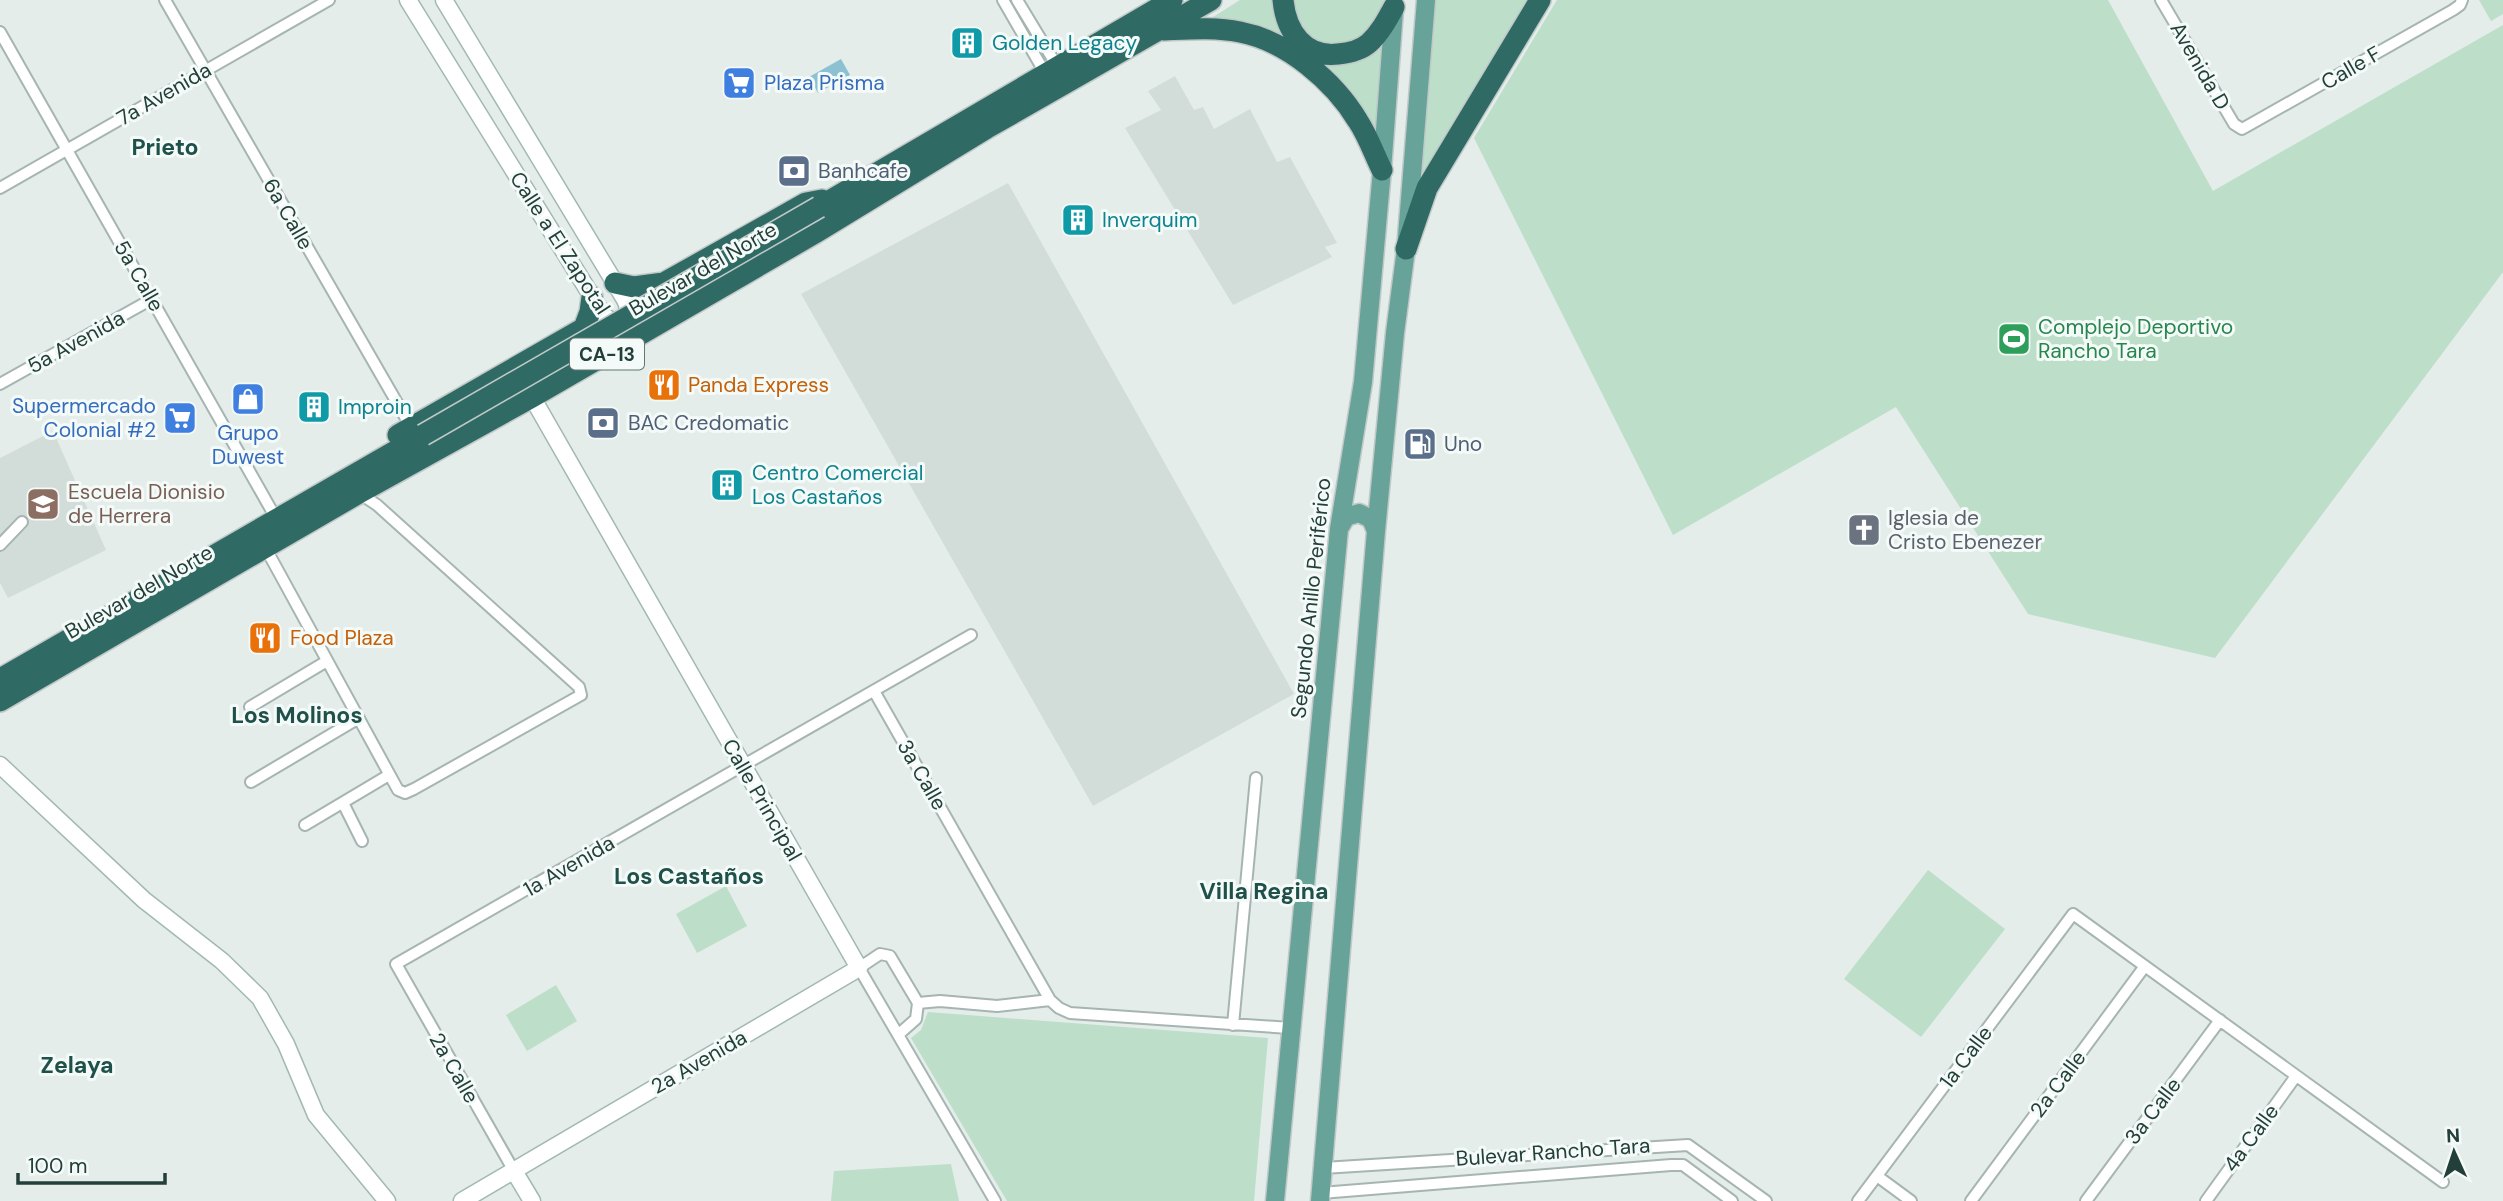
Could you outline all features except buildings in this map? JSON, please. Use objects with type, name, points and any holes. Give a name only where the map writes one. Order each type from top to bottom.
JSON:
[{"type":"highway","name":"Bulevar del Norte","points":[[0,701],[265,547],[353,486],[417,431],[826,202],[1172,0]]},
{"type":"highway","name":"Bulevar del Norte","points":[[2,672],[277,520],[413,463],[532,397],[987,128],[1211,0]]},
{"type":"highway","points":[[1283,0],[1285,17],[1293,35],[1311,51],[1329,55],[1351,53],[1368,45],[1384,27],[1394,4]]},
{"type":"highway","points":[[1406,249],[1427,188],[1540,0]]},
{"type":"highway","points":[[1158,30],[1209,29],[1242,32],[1276,46],[1311,66],[1336,91],[1358,121],[1382,170]]},
{"type":"highway","points":[[615,283],[647,287],[664,283],[806,202],[826,202]]},
{"type":"highway","points":[[413,463],[419,454],[606,345],[798,237],[807,236]]},
{"type":"highway","points":[[647,287],[637,305],[642,314],[656,317]]},
{"type":"highway","points":[[584,328],[592,297]]},
{"type":"highway","points":[[417,431],[584,328],[601,325],[607,334],[606,345]]},
{"type":"main road","points":[[1321,1197],[1376,531],[1406,249],[1426,0]]},
{"type":"main road","name":"Segundo Anillo Periférico","points":[[1275,1201],[1339,529],[1363,382],[1394,4]]},
{"type":"main road","points":[[1339,529],[1346,517],[1359,513],[1371,519],[1376,531]]},
{"type":"street","name":"6a Calle","points":[[165,0],[417,431]]},
{"type":"street","name":"7a Avenida","points":[[0,188],[329,0]]},
{"type":"street","name":"Calle a El Zapotal","points":[[408,0],[604,316],[629,332]]},
{"type":"street","name":"Calle a El Zapotal","points":[[444,0],[627,304],[629,332]]},
{"type":"street","points":[[1003,0],[1051,70]]},
{"type":"street","points":[[1017,0],[1051,70]]},
{"type":"street","name":"Avenida D","points":[[2161,0],[2234,124],[2242,129]]},
{"type":"street","name":"Calle F","points":[[2242,129],[2461,3]]},
{"type":"street","name":"5a Calle","points":[[2,40],[67,149],[277,520]]},
{"type":"street","name":"5a Avenida","points":[[0,384],[152,299]]},
{"type":"street","name":"Calle Principal","points":[[532,397],[742,767],[995,1201]]},
{"type":"street","points":[[265,547],[398,790],[405,793],[414,789],[581,695],[579,687],[353,486]]},
{"type":"street","points":[[0,545],[22,522]]},
{"type":"street","name":"1a Avenida","points":[[396,964],[971,635]]},
{"type":"street","points":[[250,706],[327,662]]},
{"type":"street","name":"3a Calle","points":[[874,691],[1050,1000],[1070,1013],[1233,1025]]},
{"type":"street","points":[[251,782],[359,718]]},
{"type":"street","points":[[0,765],[144,900],[222,961],[260,998],[286,1044],[316,1115],[387,1201]]},
{"type":"street","points":[[305,825],[389,775]]},
{"type":"street","points":[[1256,778],[1233,1025],[1290,1028]]},
{"type":"street","points":[[343,803],[362,841]]},
{"type":"street","name":"1a Calle","points":[[1858,1201],[2073,914],[2145,966]]},
{"type":"street","name":"2a Avenida","points":[[462,1201],[880,954],[890,956],[918,1003]]},
{"type":"street","name":"2a Calle","points":[[396,964],[514,1171]]},
{"type":"street","points":[[2145,966],[2443,1182]]},
{"type":"street","name":"2a Calle","points":[[1971,1201],[2145,966]]},
{"type":"street","points":[[899,1034],[916,1019],[918,1003],[940,1001],[997,1006],[1050,1000]]},
{"type":"street","name":"3a Calle","points":[[2086,1201],[2220,1020]]},
{"type":"street","name":"4a Calle","points":[[2206,1201],[2296,1076]]},
{"type":"street","points":[[1653,1145],[1654,1166]]},
{"type":"street","name":"Bulevar Rancho Tara","points":[[1323,1168],[1653,1145],[1688,1145],[1766,1201]]},
{"type":"street","name":"Bulevar Rancho Tara","points":[[1321,1197],[1683,1165],[1732,1201]]},
{"type":"street","points":[[514,1171],[532,1201]]},
{"type":"street","points":[[1877,1176],[1911,1201]]},
{"type":"shaded area","points":[[1175,76],[1194,110],[1203,107],[1214,129],[1250,109],[1277,162],[1290,157],[1337,243],[1325,247],[1332,257],[1233,305],[1125,128],[1161,110],[1148,91]]},
{"type":"shaded area","points":[[1008,183],[1294,694],[1093,806],[801,294]]},
{"type":"shaded area","name":"Escuela Dionisio de Herrera","points":[[53,431],[106,550],[8,598],[0,583],[0,458]]},
{"type":"green space","points":[[1240,0],[1279,0],[1306,53],[1385,33],[1376,150],[1317,64],[1202,24]]},
{"type":"green space","points":[[1288,0],[1387,0],[1365,40],[1330,51],[1296,31]]},
{"type":"green space","points":[[1431,0],[1536,0],[1412,212]]},
{"type":"green space","name":"Complejo Deportivo Rancho Tara","points":[[1557,0],[2108,0],[2213,191],[2503,25],[2503,272],[2215,658],[2028,614],[1896,407],[1673,535],[1474,138]]},
{"type":"green space","points":[[2479,0],[2503,0],[2503,14],[2491,21]]},
{"type":"green space","points":[[1928,870],[2005,929],[1921,1037],[1844,979]]},
{"type":"green space","points":[[726,886],[747,926],[697,953],[676,914]]},
{"type":"green space","points":[[556,985],[577,1021],[527,1051],[506,1015]]},
{"type":"green space","points":[[928,1012],[1268,1038],[1254,1201],[1007,1201],[911,1038],[921,1030]]},
{"type":"green space","points":[[951,1164],[959,1201],[831,1201],[834,1171]]},
{"type":"water","points":[[841,59],[850,75],[818,93],[809,77]]},
{"type":"place","name":"Golden Legacy","points":[[967,43]]},
{"type":"place","name":"Plaza Prisma","points":[[739,83]]},
{"type":"place","name":"Banhcafe","points":[[794,171]]},
{"type":"place","name":"Inverquim","points":[[1078,220]]},
{"type":"place","name":"Complejo Deportivo Rancho Tara","points":[[2014,339]]},
{"type":"place","name":"Panda Express","points":[[664,385]]},
{"type":"place","name":"Grupo Duwest","points":[[248,399]]},
{"type":"place","name":"Improin","points":[[314,407]]},
{"type":"place","name":"Supermercado Colonial #2","points":[[180,418]]},
{"type":"place","name":"BAC Credomatic","points":[[603,423]]},
{"type":"place","name":"Uno","points":[[1420,444]]},
{"type":"place","name":"Centro Comercial Los Castaños","points":[[727,485]]},
{"type":"place","name":"Escuela Dionisio de Herrera","points":[[43,504]]},
{"type":"place","name":"Iglesia de Cristo Ebenezer","points":[[1864,530]]},
{"type":"place","name":"Food Plaza","points":[[265,638]]},
{"type":"district","name":"Prieto","points":[[165,147]]},
{"type":"district","name":"Los Molinos","points":[[297,715]]},
{"type":"district","name":"Los Castaños","points":[[689,876]]},
{"type":"district","name":"Villa Regina","points":[[1264,891]]},
{"type":"district","name":"Zelaya","points":[[77,1065]]}]
